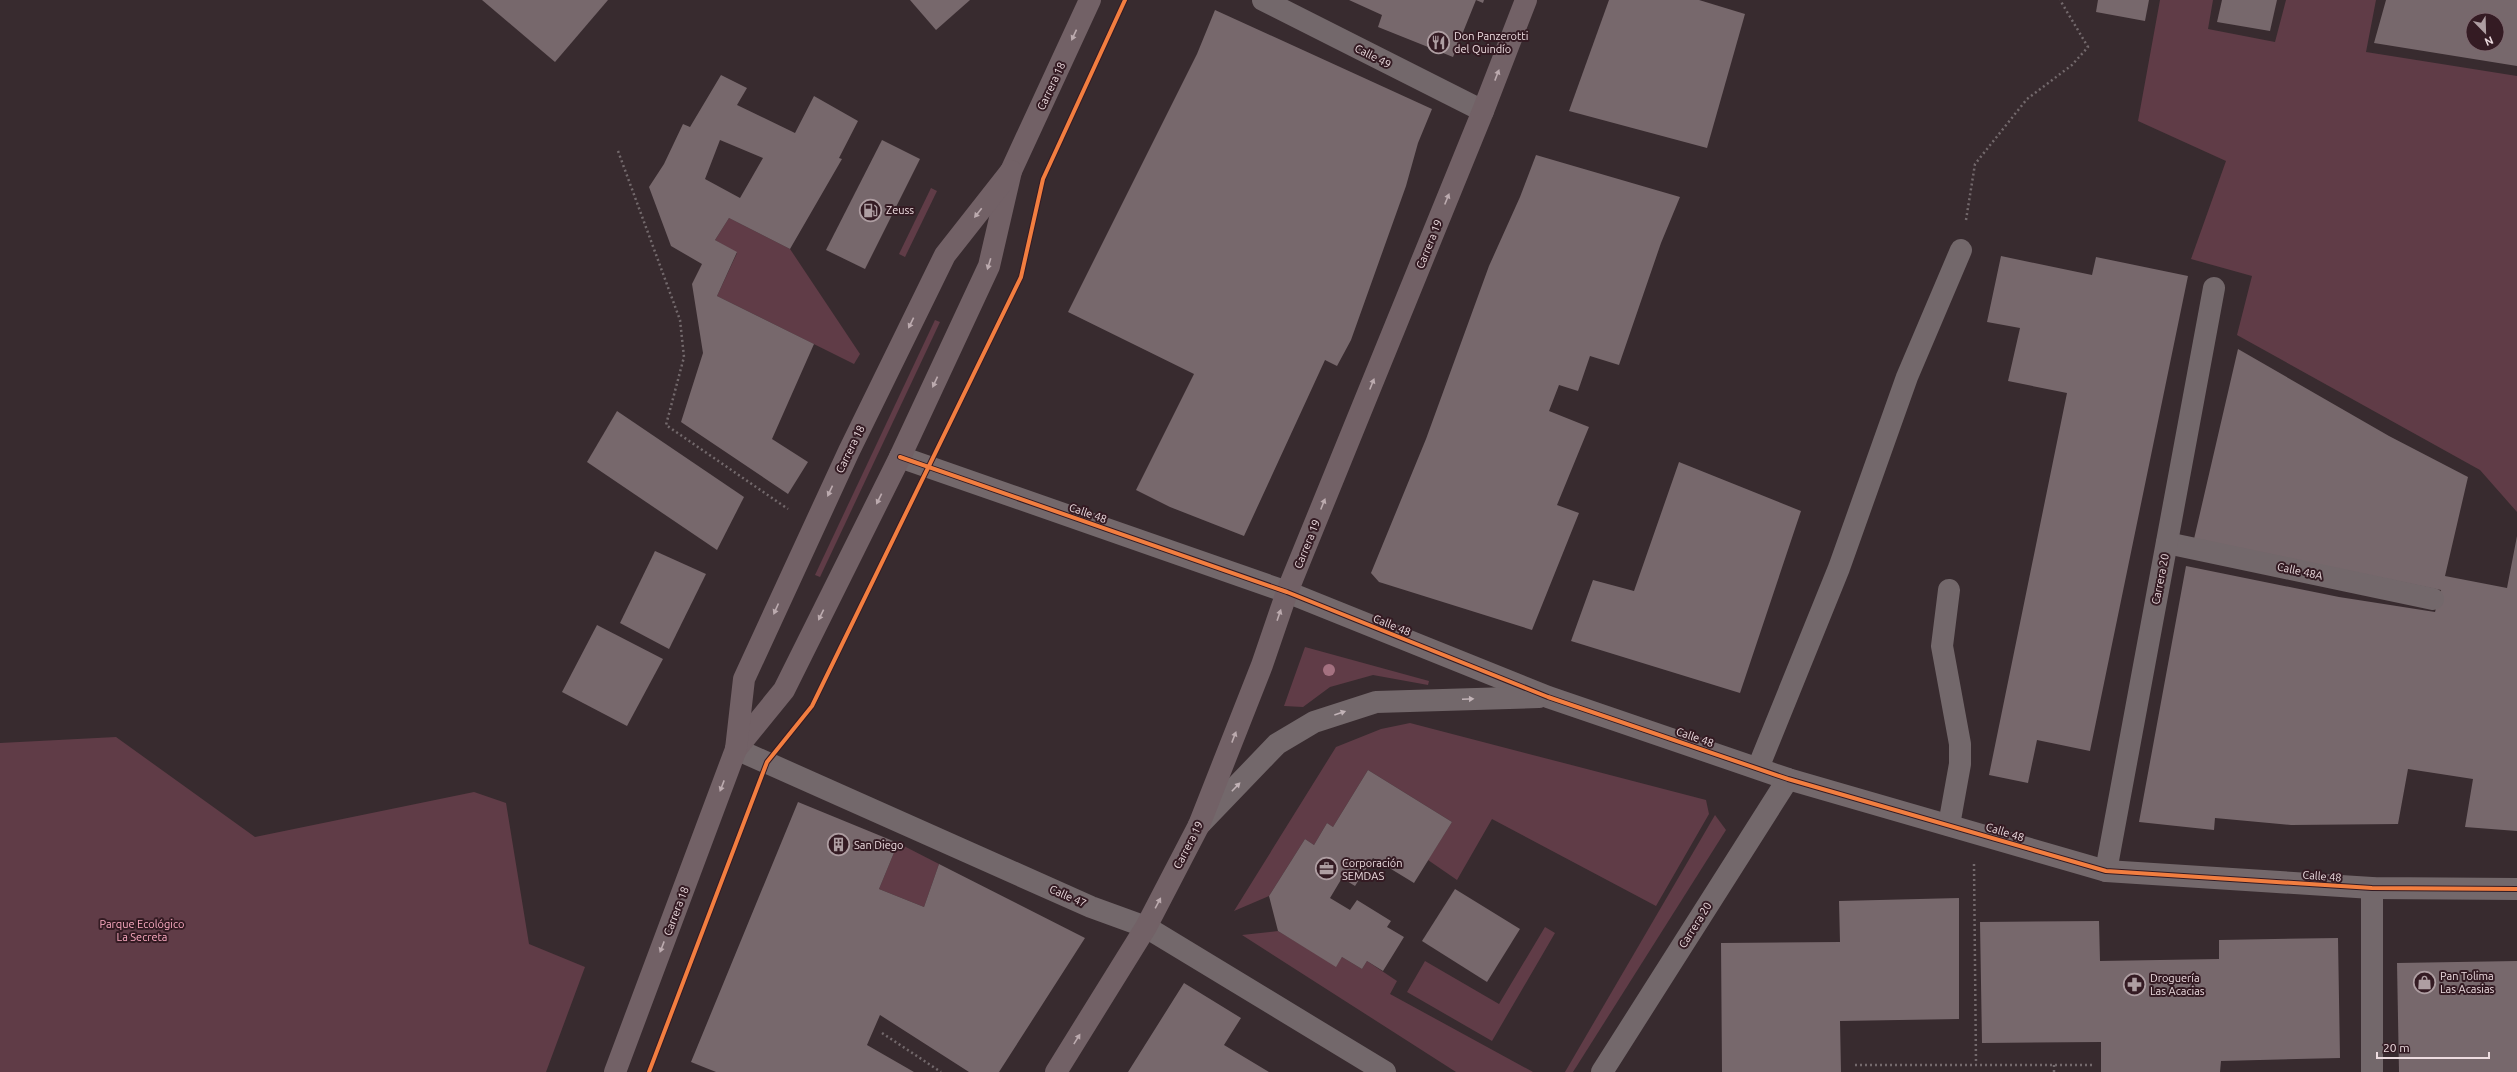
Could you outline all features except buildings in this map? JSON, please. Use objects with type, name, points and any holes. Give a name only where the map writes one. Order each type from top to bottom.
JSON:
[{"type":"main road","name":"Carrera 18","points":[[736,749],[784,690],[900,457],[989,266],[1011,172],[1090,0]]},
{"type":"main road","name":"Carrera 19","points":[[1056,1072],[1146,927],[1199,825],[1262,665],[1287,592],[1483,111],[1526,0]]},
{"type":"main road","name":"Carrera 18","points":[[615,1072],[736,749],[744,679],[814,526],[945,255],[1011,172]]},
{"type":"street","name":"Calle 49","points":[[1263,0],[1483,111]]},
{"type":"street","points":[[1758,768],[1839,568],[1907,377],[1961,250]]},
{"type":"street","name":"Carrera 20","points":[[2106,871],[2214,288]]},
{"type":"street","name":"Calle 48","points":[[900,457],[1287,592],[1548,697],[1788,779],[1949,824],[2106,871],[2372,888],[2517,889]]},
{"type":"street","name":"Calle 48A","points":[[2167,543],[2433,599]]},
{"type":"street","points":[[1949,590],[1942,646],[1960,751],[1960,764],[1949,824]]},
{"type":"street","name":"Calle 48","points":[[1199,825],[1277,744],[1314,722],[1376,702],[1548,697]]},
{"type":"street","name":"Calle 47","points":[[736,749],[1091,907],[1146,927],[1385,1072]]},
{"type":"street","name":"Carrera 20","points":[[1602,1072],[1788,779]]},
{"type":"street","points":[[2372,888],[2372,1072]]},
{"type":"path","points":[[1961,250],[1974,164],[2027,99],[2072,65],[2088,47],[2060,0]]},
{"type":"path","points":[[618,151],[680,320],[684,358],[666,425],[814,526]]},
{"type":"path","points":[[1974,832],[1976,1064]]},
{"type":"path","points":[[882,1033],[941,1072]]},
{"type":"path","points":[[1855,1066],[1976,1064],[2093,1065]]},
{"type":"path","points":[[2054,1065],[2054,1072]]},
{"type":"green space","points":[[2160,0],[2213,0],[2208,29],[2275,42],[2286,0],[2376,0],[2366,52],[2517,76],[2517,512],[2480,470],[2237,335],[2252,276],[2191,259],[2226,161],[2138,121]]},
{"type":"green space","points":[[931,188],[937,191],[905,257],[899,254]]},
{"type":"green space","points":[[729,218],[790,249],[860,354],[854,364],[717,296],[737,253],[715,240]]},
{"type":"green space","points":[[935,320],[940,322],[820,577],[815,575]]},
{"type":"green space","points":[[1305,647],[1429,681],[1428,685],[1373,675],[1330,687],[1303,707],[1284,706]]},
{"type":"green space","points":[[1410,723],[1706,800],[1709,814],[1656,906],[1492,819],[1457,880],[1428,860],[1452,822],[1368,770],[1333,827],[1327,823],[1314,845],[1305,839],[1269,896],[1234,911],[1336,747],[1381,729]]},
{"type":"green space","name":"Parque Ecológico La Secreta","points":[[116,737],[255,837],[474,792],[506,803],[529,944],[585,967],[546,1072],[0,1072],[0,743]]},
{"type":"green space","points":[[1715,815],[1726,830],[1573,1072],[1565,1072]]},
{"type":"green space","points":[[898,843],[939,864],[924,907],[879,889]]},
{"type":"green space","points":[[1545,927],[1555,933],[1492,1041],[1407,992],[1425,961],[1499,1004]]},
{"type":"green space","points":[[1278,931],[1336,966],[1342,957],[1362,969],[1367,961],[1397,981],[1390,994],[1533,1072],[1456,1072],[1242,935]]},
{"type":"cycle path","points":[[649,1072],[767,762],[812,706],[1021,277],[1043,179],[1125,0]]},
{"type":"cycle path","points":[[900,457],[1287,592],[1548,697],[1788,779],[2106,871],[2372,888],[2517,889]]},
{"type":"place","name":"Don Panzerotti del Quindío","points":[[1438,42]]},
{"type":"place","name":"Zeuss","points":[[870,210]]},
{"type":"place","name":"San Diego","points":[[838,845]]},
{"type":"place","name":"Corporación SEMDAS","points":[[1326,869]]},
{"type":"place","name":"Pan Tolima Las Acasias","points":[[2425,982]]},
{"type":"place","name":"Droguería Las Acacias","points":[[2134,984]]}]
